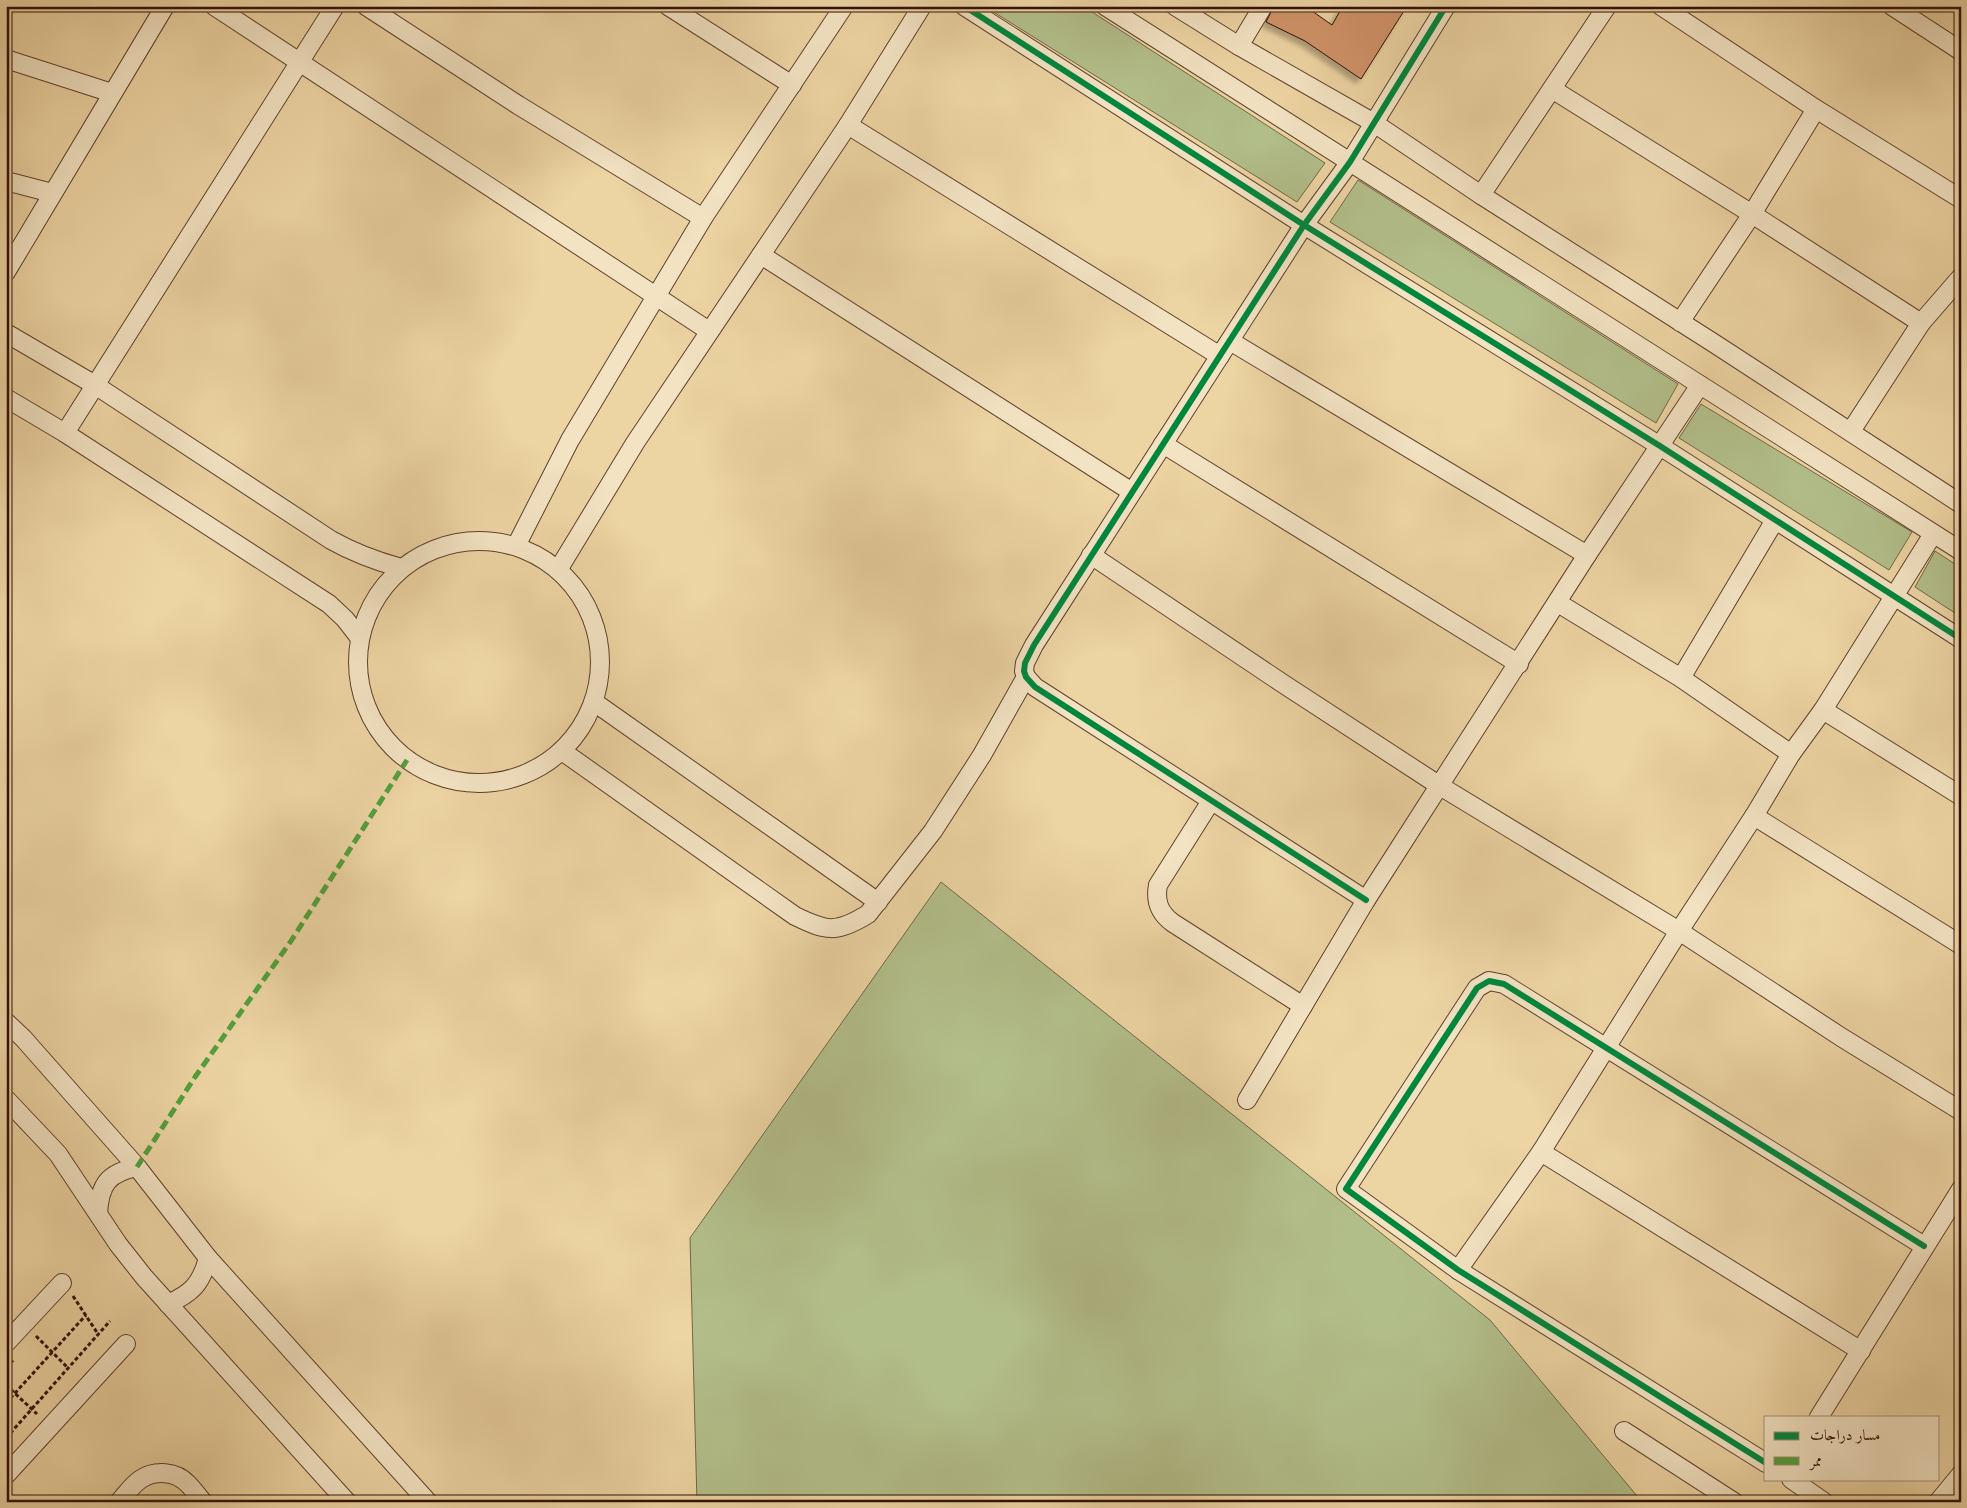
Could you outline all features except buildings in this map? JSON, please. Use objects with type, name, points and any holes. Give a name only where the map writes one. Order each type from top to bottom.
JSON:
[{"type":"street","points":[[6,272],[165,6]]},
{"type":"street","points":[[214,6],[710,331]]},
{"type":"street","points":[[65,433],[335,6]]},
{"type":"street","points":[[366,6],[518,105],[703,218]]},
{"type":"street","points":[[668,6],[792,84]]},
{"type":"street","points":[[516,546],[570,440],[703,218],[844,6]]},
{"type":"street","points":[[558,570],[635,443],[848,125],[922,6]]},
{"type":"street","points":[[964,6],[1304,225],[1660,446],[1961,639]]},
{"type":"street","points":[[1106,6],[1961,552]]},
{"type":"street","points":[[1175,6],[1239,46],[1374,123],[1481,195],[1961,504]]},
{"type":"street","points":[[1239,46],[1263,6]]},
{"type":"street","points":[[562,751],[795,916],[822,929],[838,928],[854,923],[868,914],[938,822],[982,755],[1026,677],[1025,663],[1034,645],[1304,225],[1350,162],[1446,6]]},
{"type":"street","points":[[1481,195],[1607,6]]},
{"type":"street","points":[[1660,6],[1816,109],[1961,200]]},
{"type":"street","points":[[1892,6],[1961,51]]},
{"type":"street","points":[[6,59],[112,93]]},
{"type":"street","points":[[1552,89],[1752,214],[1921,323]]},
{"type":"street","points":[[1680,322],[1752,214],[1816,109]]},
{"type":"street","points":[[848,125],[1220,356]]},
{"type":"street","points":[[6,181],[52,193]]},
{"type":"street","points":[[761,255],[1132,492]]},
{"type":"street","points":[[1851,432],[1921,323],[1961,277]]},
{"type":"street","points":[[6,334],[95,385],[331,540],[377,562],[401,568]]},
{"type":"street","points":[[1230,341],[1587,555]]},
{"type":"street","points":[[1247,1100],[1366,900],[1519,664],[1587,555],[1700,385]]},
{"type":"street","points":[[6,398],[65,433],[329,604],[346,619],[359,637]]},
{"type":"street","points":[[1163,444],[1519,664]]},
{"type":"street","points":[[1681,678],[1775,520]]},
{"type":"street","points":[[1458,1270],[1541,1152],[1679,931],[1754,816],[1790,754],[1822,710],[1933,534]]},
{"type":"street","points":[[486,540],[516,546],[538,556],[558,570],[582,597],[596,630],[601,666],[594,702],[582,728],[562,751],[527,774],[486,784],[444,779],[406,760],[378,730],[361,693],[358,652],[359,637],[382,588],[401,568],[427,551],[456,542],[486,540]]},
{"type":"street","points":[[1091,555],[1440,786],[1679,931],[1841,1037],[1961,1111]]},
{"type":"street","points":[[1558,603],[1681,678],[1790,754]]},
{"type":"street","points":[[1026,677],[1035,687],[1366,900]]},
{"type":"street","points":[[594,702],[878,902]]},
{"type":"street","points":[[1822,710],[1961,796]]},
{"type":"street","points":[[1211,801],[1158,885],[1157,903],[1166,918],[1173,923],[1303,1006]]},
{"type":"street","points":[[1754,816],[1961,945]]},
{"type":"street","points":[[1764,1462],[1458,1270],[1346,1189],[1477,988],[1489,981],[1504,984],[1924,1246]]},
{"type":"street","points":[[6,1022],[23,1038],[137,1167],[208,1258],[428,1502]]},
{"type":"street","points":[[6,1099],[58,1154],[118,1244],[168,1304],[347,1502]]},
{"type":"street","points":[[1541,1152],[1861,1351]]},
{"type":"street","points":[[98,1213],[99,1196],[107,1181],[120,1171],[137,1167]]},
{"type":"street","points":[[1820,1416],[1924,1246],[1961,1190]]},
{"type":"street","points":[[168,1304],[183,1298],[195,1287],[203,1274],[208,1258]]},
{"type":"street","points":[[6,1344],[68,1289]]},
{"type":"street","points":[[6,1475],[126,1344]]},
{"type":"street","points":[[1624,1431],[1734,1502]]},
{"type":"street","points":[[119,1502],[141,1479],[155,1473],[173,1474],[188,1483],[203,1502]]},
{"type":"street","points":[[1938,1502],[1961,1474]]},
{"type":"street","points":[[1792,1480],[1824,1502]]},
{"type":"path","points":[[68,1289],[98,1334]]},
{"type":"path","points":[[6,1403],[86,1315]]},
{"type":"path","points":[[6,1438],[110,1321]]},
{"type":"path","points":[[36,1336],[68,1368]]},
{"type":"path","points":[[6,1385],[50,1426]]},
{"type":"green space","points":[[984,6],[1083,6],[1325,163],[1297,202]]},
{"type":"green space","points":[[1358,180],[1678,384],[1656,423],[1330,222]]},
{"type":"green space","points":[[1701,404],[1912,532],[1889,570],[1679,438]]},
{"type":"green space","points":[[1935,551],[1961,568],[1961,617],[1915,587]]},
{"type":"green space","points":[[941,882],[1490,1320],[1642,1502],[697,1502],[690,1238]]},
{"type":"marked path","points":[[137,1167],[195,1077],[291,941],[407,760]]},
{"type":"cycle path","points":[[964,6],[1304,225],[1660,446],[1961,639]]},
{"type":"cycle path","points":[[1366,900],[1035,687],[1026,677],[1024,671],[1025,663],[1034,645],[1304,225],[1350,162],[1446,6]]},
{"type":"cycle path","points":[[1764,1462],[1458,1270],[1346,1189],[1477,988],[1489,981],[1504,984],[1924,1246]]}]
